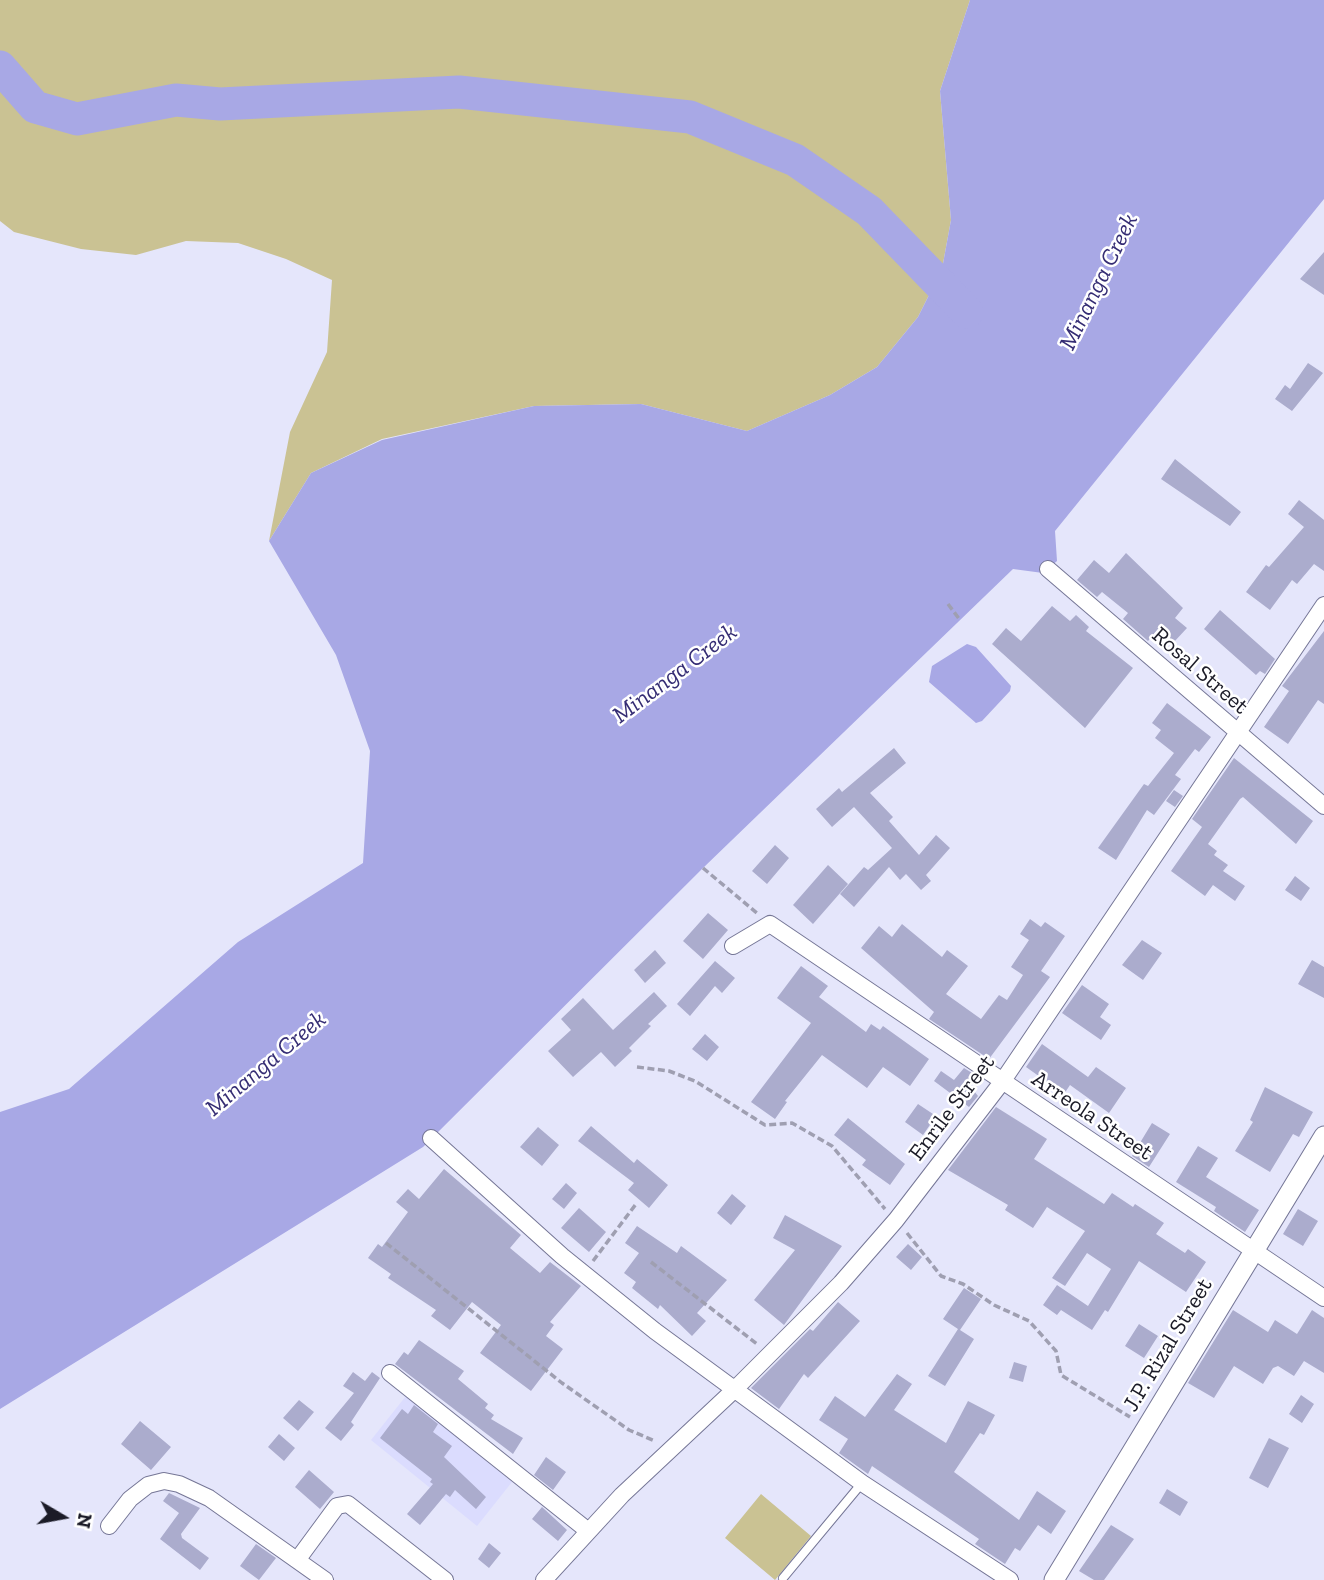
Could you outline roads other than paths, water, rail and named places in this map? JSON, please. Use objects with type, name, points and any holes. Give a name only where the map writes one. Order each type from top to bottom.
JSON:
[{"type":"street","name":"Rosal Street","points":[[1048,569],[1324,806]]},
{"type":"street","name":"Enrile Street","points":[[544,1580],[587,1531],[670,1447],[733,1391],[841,1283],[896,1220],[1002,1082],[1324,605]]},
{"type":"street","name":"Arreola Street","points":[[733,946],[770,924],[1324,1298]]},
{"type":"street","name":"J.P. Rizal Street","points":[[1054,1580],[1324,1136]]},
{"type":"street","points":[[431,1138],[583,1273],[733,1391],[862,1483],[1010,1580]]},
{"type":"street","points":[[390,1373],[587,1531]]},
{"type":"street","points":[[109,1526],[130,1499],[148,1485],[164,1481],[179,1484],[209,1498],[325,1580]]},
{"type":"street","points":[[298,1559],[337,1506],[348,1504],[445,1580]]},
{"type":"lane","points":[[783,1578],[862,1483]]},
{"type":"water","name":"Minanga Creek","points":[[970,0],[1324,0],[1324,199],[1055,531],[1057,561],[1043,573],[1013,569],[703,868],[423,1147],[0,1409],[0,1112],[69,1089],[238,942],[363,863],[370,751],[336,655],[269,541],[311,473],[382,440],[534,406],[641,404],[747,431],[830,395],[877,367],[918,317],[942,269],[951,220],[940,91]]},
{"type":"water","points":[[967,644],[976,647],[1011,686],[1010,691],[982,721],[976,723],[929,682],[932,666]]},
{"type":"waterway","points":[[0,67],[35,107],[77,119],[176,100],[220,104],[459,92],[690,117],[795,160],[869,211],[967,312]]}]
